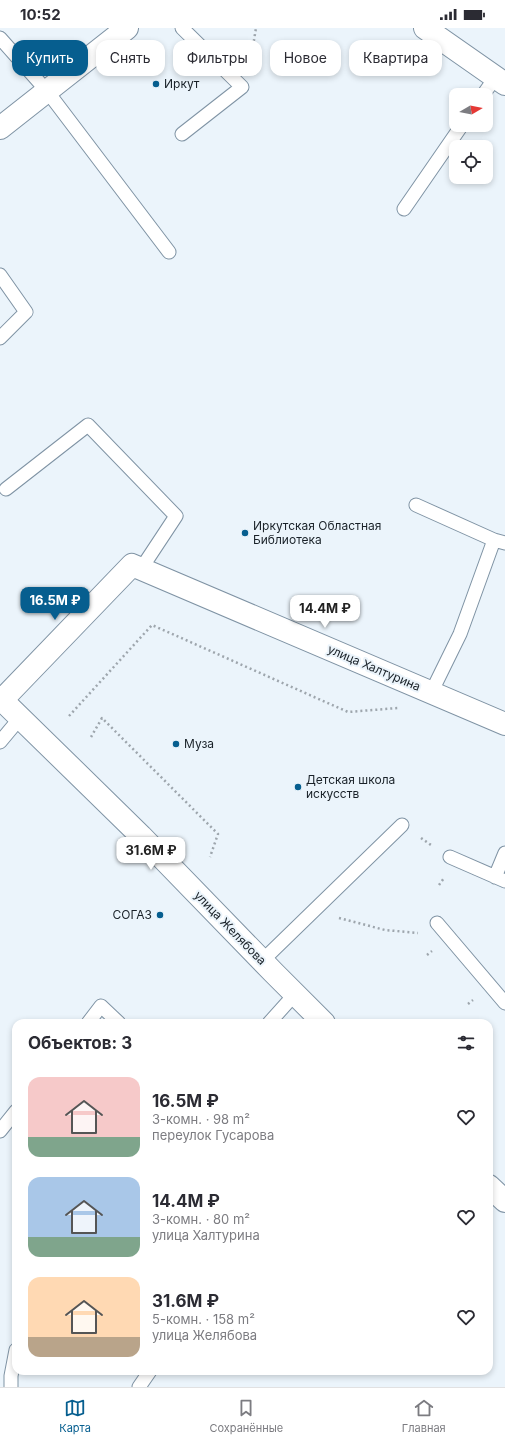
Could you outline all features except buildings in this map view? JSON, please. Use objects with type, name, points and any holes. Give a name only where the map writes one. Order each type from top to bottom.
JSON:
[{"type":"street","points":[[0,128],[127,28]]},
{"type":"street","points":[[425,28],[494,86]]},
{"type":"street","points":[[1,699],[137,567]]},
{"type":"street","name":"улица Халтурина","points":[[137,567],[505,724]]},
{"type":"street","name":"улица Желябова","points":[[1,699],[141,836],[320,1019]]},
{"type":"street","points":[[493,1190],[505,1201]]},
{"type":"lane","points":[[182,28],[242,87],[182,134]]},
{"type":"lane","points":[[0,38],[47,91],[169,252]]},
{"type":"lane","points":[[404,209],[457,132]]},
{"type":"lane","points":[[0,275],[26,312],[0,338]]},
{"type":"lane","points":[[6,489],[88,425],[176,516],[137,567]]},
{"type":"lane","points":[[416,505],[500,542],[460,634],[431,692]]},
{"type":"lane","points":[[0,742],[20,718]]},
{"type":"lane","points":[[262,961],[402,825]]},
{"type":"lane","points":[[450,857],[500,879],[505,853]]},
{"type":"lane","points":[[437,923],[505,1003]]},
{"type":"lane","points":[[273,1019],[295,994]]},
{"type":"lane","points":[[91,1019],[101,1006],[115,1019]]},
{"type":"lane","points":[[0,1131],[12,1116]]},
{"type":"lane","points":[[11,1387],[12,1371]]},
{"type":"lane","points":[[139,1387],[147,1375]]},
{"type":"path","points":[[254,40],[256,28]]},
{"type":"path","points":[[69,716],[152,625],[348,712],[404,708]]},
{"type":"path","points":[[91,737],[102,718],[218,834],[210,857]]},
{"type":"path","points":[[402,825],[450,857]]},
{"type":"path","points":[[314,911],[385,930],[448,936]]},
{"type":"path","points":[[427,956],[448,936]]},
{"type":"place","name":"Иркут","points":[[156,84]]},
{"type":"place","name":"Иркутская Областная Библиотека","points":[[245,533]]},
{"type":"place","name":"Муза","points":[[176,744]]},
{"type":"place","name":"Детская школа искусств","points":[[298,787]]},
{"type":"place","name":"СОГАЗ","points":[[160,915]]}]
